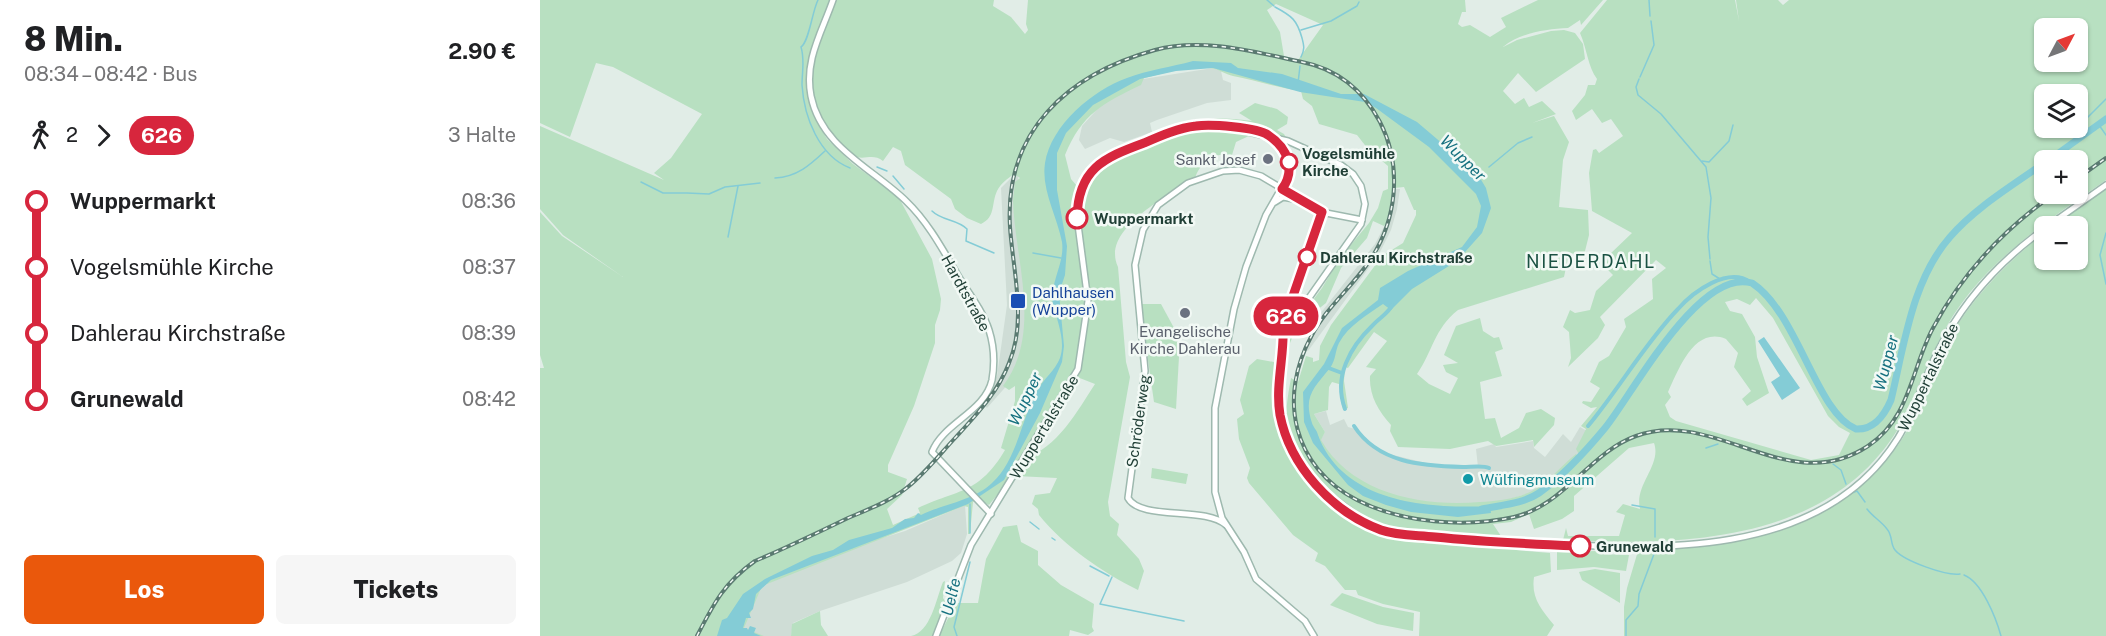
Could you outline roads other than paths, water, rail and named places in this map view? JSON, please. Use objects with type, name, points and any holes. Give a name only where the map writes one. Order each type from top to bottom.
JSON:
[{"type":"main road","name":"Hardtstraße","points":[[833,0],[810,63],[811,98],[818,117],[827,133],[863,166],[904,198],[921,218],[978,306],[990,333],[994,362],[988,391],[933,451],[934,456],[991,514]]},
{"type":"main road","name":"Wuppertalstraße","points":[[936,636],[964,558],[1078,369],[1088,301],[1077,207],[1080,190],[1091,171],[1104,160],[1188,127],[1210,125],[1268,134],[1337,162],[1351,172],[1364,198],[1362,220],[1285,332],[1280,372],[1279,408],[1294,453],[1306,474],[1323,492],[1342,508],[1374,527],[1401,534],[1571,545],[1671,545],[1722,541],[1759,533],[1796,521],[1835,501],[1865,477],[1886,454],[1903,429],[1939,349],[1965,307],[2000,266],[2034,238]]},
{"type":"main road","points":[[1268,134],[1284,151],[1290,171],[1282,189],[1269,207],[1240,288],[1217,393],[1214,423],[1218,505],[1226,525],[1244,552],[1257,582],[1304,620],[1314,636]]},
{"type":"main road","name":"Schröderweg","points":[[1210,516],[1138,506],[1130,501],[1127,493],[1145,371],[1134,271],[1138,247],[1147,222],[1161,202],[1175,190],[1194,180],[1223,171],[1253,173],[1322,212],[1362,220]]},
{"type":"main road","name":"Wuppertalstraße","points":[[2063,216],[2106,185]]},
{"type":"main road","points":[[1269,207],[1283,197],[1298,200]]},
{"type":"main road","points":[[1285,332],[1283,325],[1322,212]]},
{"type":"main road","points":[[1218,505],[1210,516],[1226,525]]},
{"type":"water","points":[[1193,61],[1231,63],[1238,68],[1282,74],[1341,94],[1364,94],[1417,122],[1477,173],[1486,188],[1491,208],[1482,233],[1457,261],[1412,289],[1391,310],[1383,304],[1348,331],[1339,343],[1332,365],[1315,387],[1309,406],[1313,424],[1330,458],[1347,475],[1367,488],[1415,503],[1440,506],[1490,506],[1491,513],[1458,517],[1411,512],[1363,496],[1348,485],[1313,443],[1304,422],[1303,392],[1324,364],[1342,328],[1378,300],[1380,288],[1408,271],[1462,247],[1477,227],[1481,206],[1476,194],[1429,147],[1365,102],[1300,92],[1213,68],[1176,71],[1140,79],[1093,105],[1066,133],[1057,153],[1057,190],[1067,246],[1065,275],[1059,293],[1064,346],[1062,362],[1040,413],[1004,480],[968,504],[771,580],[756,594],[753,609],[749,613],[751,618],[746,618],[743,628],[748,630],[750,626],[756,628],[754,633],[761,636],[717,636],[722,620],[727,618],[743,594],[765,579],[812,556],[833,550],[849,540],[892,528],[905,519],[914,518],[918,513],[921,515],[976,494],[1000,474],[1013,451],[1031,402],[1055,367],[1062,351],[1059,324],[1052,297],[1061,258],[1062,242],[1045,183],[1045,163],[1049,149],[1065,123],[1088,100],[1101,91],[1135,75]]},
{"type":"water","points":[[1764,337],[1800,388],[1782,400],[1771,382],[1780,376],[1758,341]]},
{"type":"waterway","points":[[818,0],[806,39],[801,47],[803,97],[810,122],[822,145],[839,162],[850,168]]},
{"type":"waterway","points":[[1267,0],[1274,6]]},
{"type":"waterway","points":[[1649,0],[1650,16]]},
{"type":"waterway","points":[[1301,30],[1331,21],[1357,6],[1359,2]]},
{"type":"waterway","points":[[1275,7],[1290,16],[1296,23],[1304,45],[1301,57]]},
{"type":"waterway","points":[[1640,77],[1654,45],[1651,21]]},
{"type":"waterway","points":[[1298,83],[1300,66]]},
{"type":"waterway","points":[[1639,79],[1636,87],[1638,95],[1661,114],[1706,167],[1711,198],[1708,237],[1710,259]]},
{"type":"waterway","points":[[2079,139],[2079,126],[2106,99]]},
{"type":"waterway","name":"Wupper","points":[[2063,150],[2106,119]]},
{"type":"waterway","points":[[1702,161],[1709,162],[1729,141],[1733,125]]},
{"type":"waterway","points":[[2099,125],[2106,135]]},
{"type":"waterway","points":[[1489,167],[1518,143],[1532,137]]},
{"type":"waterway","points":[[775,178],[797,173],[825,151]]},
{"type":"waterway","points":[[877,167],[887,171]]},
{"type":"waterway","name":"Wupper","points":[[1482,509],[1526,500],[1557,479],[1605,428],[1649,363],[1689,313],[1710,294],[1732,283],[1752,283],[1768,297],[1795,338],[1829,404],[1842,419],[1856,429],[1868,427],[1878,421],[1891,400],[1911,314],[1918,293],[1937,254],[1971,216],[2034,170]]},
{"type":"waterway","points":[[893,176],[904,189]]},
{"type":"waterway","points":[[641,182],[663,193],[709,194],[725,187],[760,183]]},
{"type":"waterway","points":[[728,237],[738,186]]},
{"type":"waterway","points":[[932,211],[967,229],[966,241],[994,253]]},
{"type":"waterway","points":[[2106,233],[2100,255],[2106,284]]},
{"type":"waterway","points":[[1033,253],[1061,258]]},
{"type":"waterway","points":[[1710,261],[1712,274],[1720,279]]},
{"type":"waterway","points":[[1588,426],[1655,336],[1684,302],[1711,283],[1722,279],[1732,277],[1750,282]]},
{"type":"waterway","points":[[1345,409],[1341,385],[1346,363],[1357,343],[1375,322],[1389,311],[1392,305]]},
{"type":"waterway","points":[[1326,367],[1342,373]]},
{"type":"waterway","points":[[1354,426],[1375,448],[1402,460],[1432,465],[1489,468]]},
{"type":"waterway","points":[[1706,448],[1718,444]]},
{"type":"waterway","points":[[1833,464],[1841,470],[1846,484]]},
{"type":"waterway","points":[[1849,494],[1857,491],[1865,502]]},
{"type":"waterway","name":"Uelfe","points":[[970,504],[970,533]]},
{"type":"waterway","points":[[1632,505],[1655,509],[1655,537]]},
{"type":"waterway","points":[[1867,509],[1887,529],[1893,548],[1900,554],[1936,570],[1960,574]]},
{"type":"waterway","points":[[1030,522],[1039,529]]},
{"type":"waterway","points":[[1626,636],[1626,620],[1638,606],[1639,594],[1654,554]]},
{"type":"waterway","name":"Uelfe","points":[[957,636],[954,627],[970,562]]},
{"type":"waterway","points":[[1090,566],[1109,576]]},
{"type":"waterway","points":[[1964,575],[1971,579],[1982,593],[1992,611],[2001,636]]},
{"type":"waterway","points":[[1112,577],[1100,604],[1184,621]]},
{"type":"railway","points":[[697,636],[721,594],[744,569],[755,561],[895,496],[915,481],[972,420],[999,384],[1014,347],[1018,313],[1010,227],[1011,193],[1018,162],[1030,135],[1069,91],[1095,74],[1155,50],[1173,46],[1210,45],[1247,50],[1315,65],[1348,83],[1366,100],[1380,122],[1392,157],[1394,194],[1391,212],[1378,247],[1368,263],[1324,316],[1312,335],[1301,359],[1295,383],[1294,406],[1297,429],[1305,450],[1318,469],[1335,486],[1375,508],[1414,518],[1455,523],[1475,522],[1514,517],[1532,511],[1563,491],[1604,454],[1619,444],[1636,436],[1665,430],[1694,433],[1780,458],[1809,463],[1838,460],[1868,446],[1882,434],[1902,407],[1933,328],[1957,289],[2001,238],[2041,204]]},
{"type":"railway","points":[[2088,171],[2106,158]]},
{"type":"place","name":"Sankt Josef","points":[[1268,159]]},
{"type":"place","name":"Vogelsmühle Kirche","points":[[1289,162]]},
{"type":"place","name":"Wuppermarkt","points":[[1077,218]]},
{"type":"place","name":"Dahlerau Kirchstraße","points":[[1307,257]]},
{"type":"place","name":"Dahlhausen (Wupper)","points":[[1018,301]]},
{"type":"place","name":"Evangelische Kirche Dahlerau","points":[[1185,313]]},
{"type":"place","name":"Wülfingmuseum","points":[[1468,479]]},
{"type":"place","name":"Grunewald","points":[[1580,546]]},
{"type":"district","name":"NIEDERDAHL","points":[[1591,261]]}]
